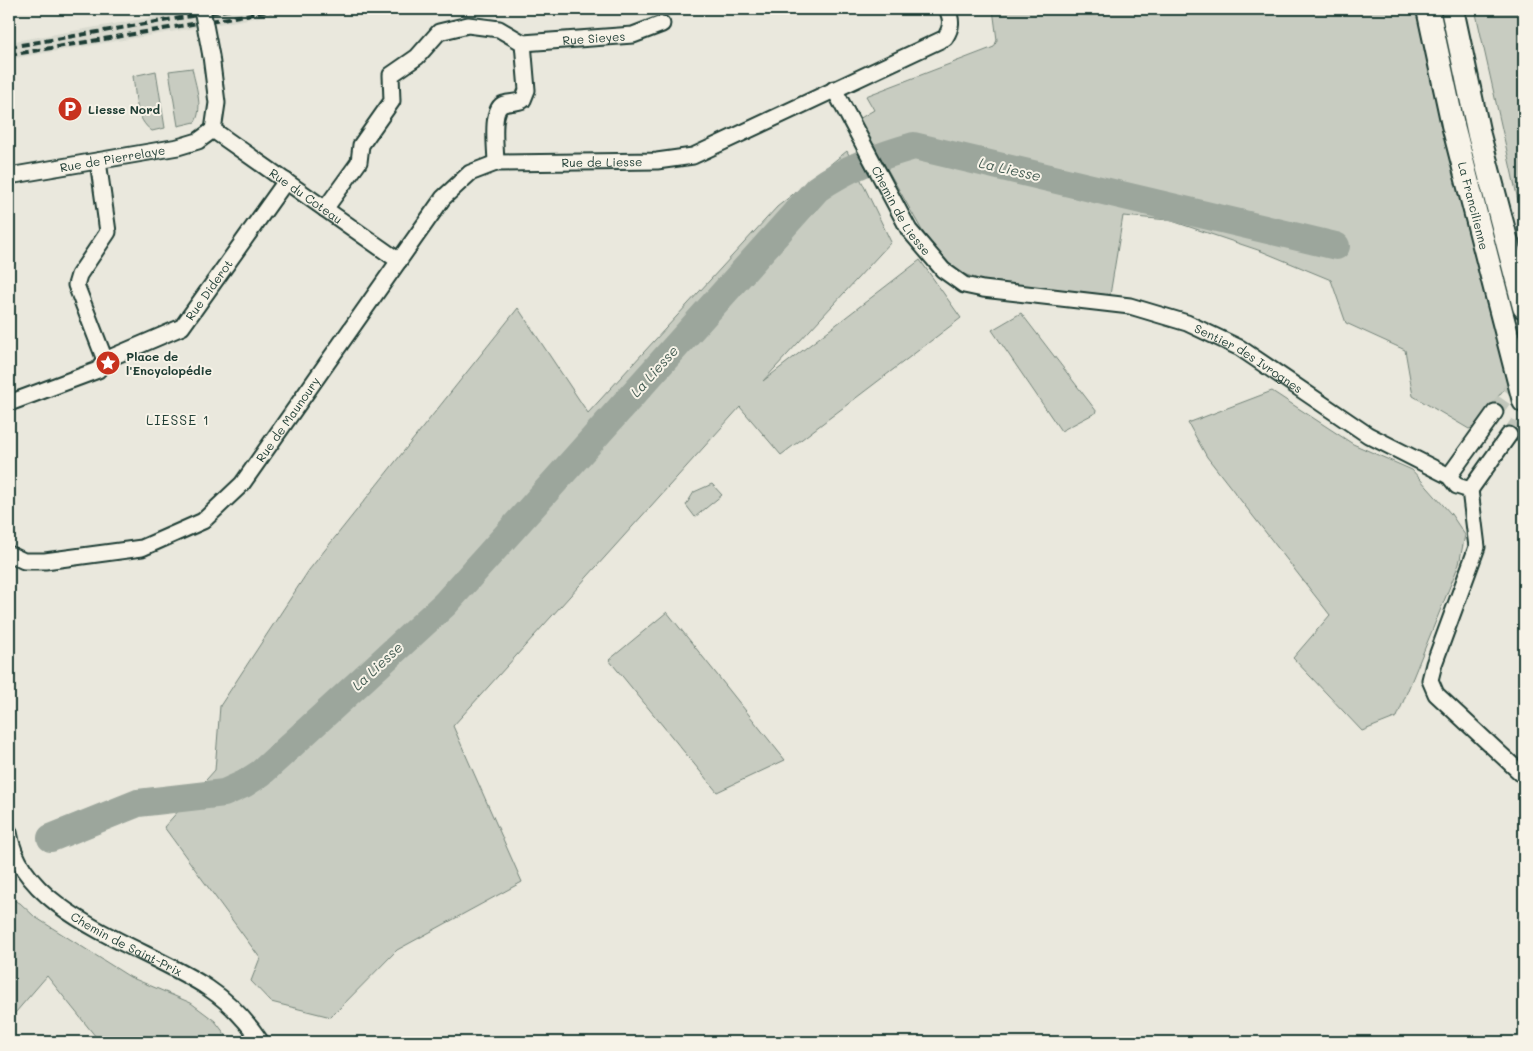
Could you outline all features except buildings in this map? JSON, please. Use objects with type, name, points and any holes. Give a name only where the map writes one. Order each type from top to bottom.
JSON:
[{"type":"highway","name":"La Francilienne","points":[[1428,9],[1453,125],[1524,401]]},
{"type":"highway","name":"La Francilienne","points":[[1452,9],[1479,135],[1524,308]]},
{"type":"street","points":[[202,9],[217,103],[213,130]]},
{"type":"street","points":[[834,90],[946,38],[950,30],[951,18],[947,9]]},
{"type":"street","points":[[324,208],[359,162],[361,146],[392,101],[391,75],[417,57],[439,32],[468,24],[499,29],[523,43],[527,90],[523,100],[503,104],[497,108],[495,116],[496,164]]},
{"type":"street","name":"Rue Sieyes","points":[[523,43],[634,35],[662,24]]},
{"type":"street","name":"Rue de Liesse","points":[[496,164],[657,161],[688,157],[834,90]]},
{"type":"street","name":"Chemin de Liesse","points":[[834,90],[909,230],[943,270],[964,285],[1002,291]]},
{"type":"street","name":"Rue du Coteau","points":[[213,130],[398,261]]},
{"type":"street","name":"Rue de Pierrelaye","points":[[9,176],[178,147],[198,141],[213,130]]},
{"type":"street","points":[[98,161],[108,232],[79,275],[76,285],[105,360]]},
{"type":"street","name":"Rue de Maunoury","points":[[9,554],[24,561],[45,561],[142,548],[202,521],[242,484],[443,198],[470,173],[496,164]]},
{"type":"street","name":"Rue Diderot","points":[[12,402],[98,370],[105,360],[182,327],[286,181]]},
{"type":"street","name":"Sentier des Ivrognes","points":[[1002,291],[1130,306],[1187,323],[1240,348],[1368,435],[1450,476],[1457,486],[1470,490]]},
{"type":"street","points":[[1450,476],[1495,412]]},
{"type":"street","points":[[1509,435],[1470,490],[1477,547],[1434,664],[1430,680],[1436,694],[1524,776]]},
{"type":"street","name":"Chemin de Saint-Prix","points":[[9,832],[17,862],[41,892],[74,916],[208,988],[234,1009],[261,1042]]},
{"type":"shaded area","points":[[201,9],[308,9],[9,59],[9,42]]},
{"type":"shaded area","points":[[993,9],[1416,9],[1510,381],[1476,426],[1469,429],[1413,396],[1405,350],[1346,323],[1331,280],[1261,251],[1169,220],[1123,216],[1110,295],[984,281],[955,271],[924,234],[859,119],[874,110],[866,96],[994,47],[997,40]]},
{"type":"shaded area","points":[[1475,9],[1524,9],[1524,227]]},
{"type":"shaded area","points":[[192,68],[199,103],[198,116],[195,122],[178,126],[169,71]]},
{"type":"shaded area","points":[[156,71],[165,128],[152,131],[146,126],[139,114],[133,76]]},
{"type":"shaded area","points":[[847,151],[891,242],[763,381],[920,260],[961,318],[781,455],[740,407],[453,726],[522,882],[397,950],[331,1017],[271,1002],[251,981],[260,958],[164,827],[215,770],[220,706],[309,570],[518,308],[588,413],[777,207]]},
{"type":"shaded area","points":[[1021,313],[1097,412],[1061,431],[992,330]]},
{"type":"shaded area","points":[[1272,391],[1353,444],[1412,470],[1451,514],[1465,535],[1459,564],[1397,717],[1362,731],[1293,658],[1330,615],[1207,457],[1188,423]]},
{"type":"shaded area","points":[[712,484],[722,495],[695,517],[686,505],[694,492]]},
{"type":"shaded area","points":[[667,612],[785,760],[717,792],[609,660]]},
{"type":"shaded area","points":[[9,898],[20,903],[35,917],[130,977],[191,1003],[215,1021],[231,1042],[100,1042],[47,976],[9,1020]]},
{"type":"waterway","name":"La Liesse","points":[[51,838],[138,803],[224,793],[244,784],[261,773],[445,604],[817,189],[851,169],[876,158],[914,146],[1336,246]]},
{"type":"tunnel","points":[[1495,412],[1521,375]]},
{"type":"tunnel","points":[[1509,435],[1524,414]]},
{"type":"railway","points":[[9,47],[233,9]]},
{"type":"railway","points":[[9,55],[281,9]]},
{"type":"place","name":"Liesse Nord","points":[[70,109]]},
{"type":"place","name":"Place de l'Encyclopédie","points":[[108,363]]},
{"type":"district","name":"LIESSE 1","points":[[178,419]]}]
